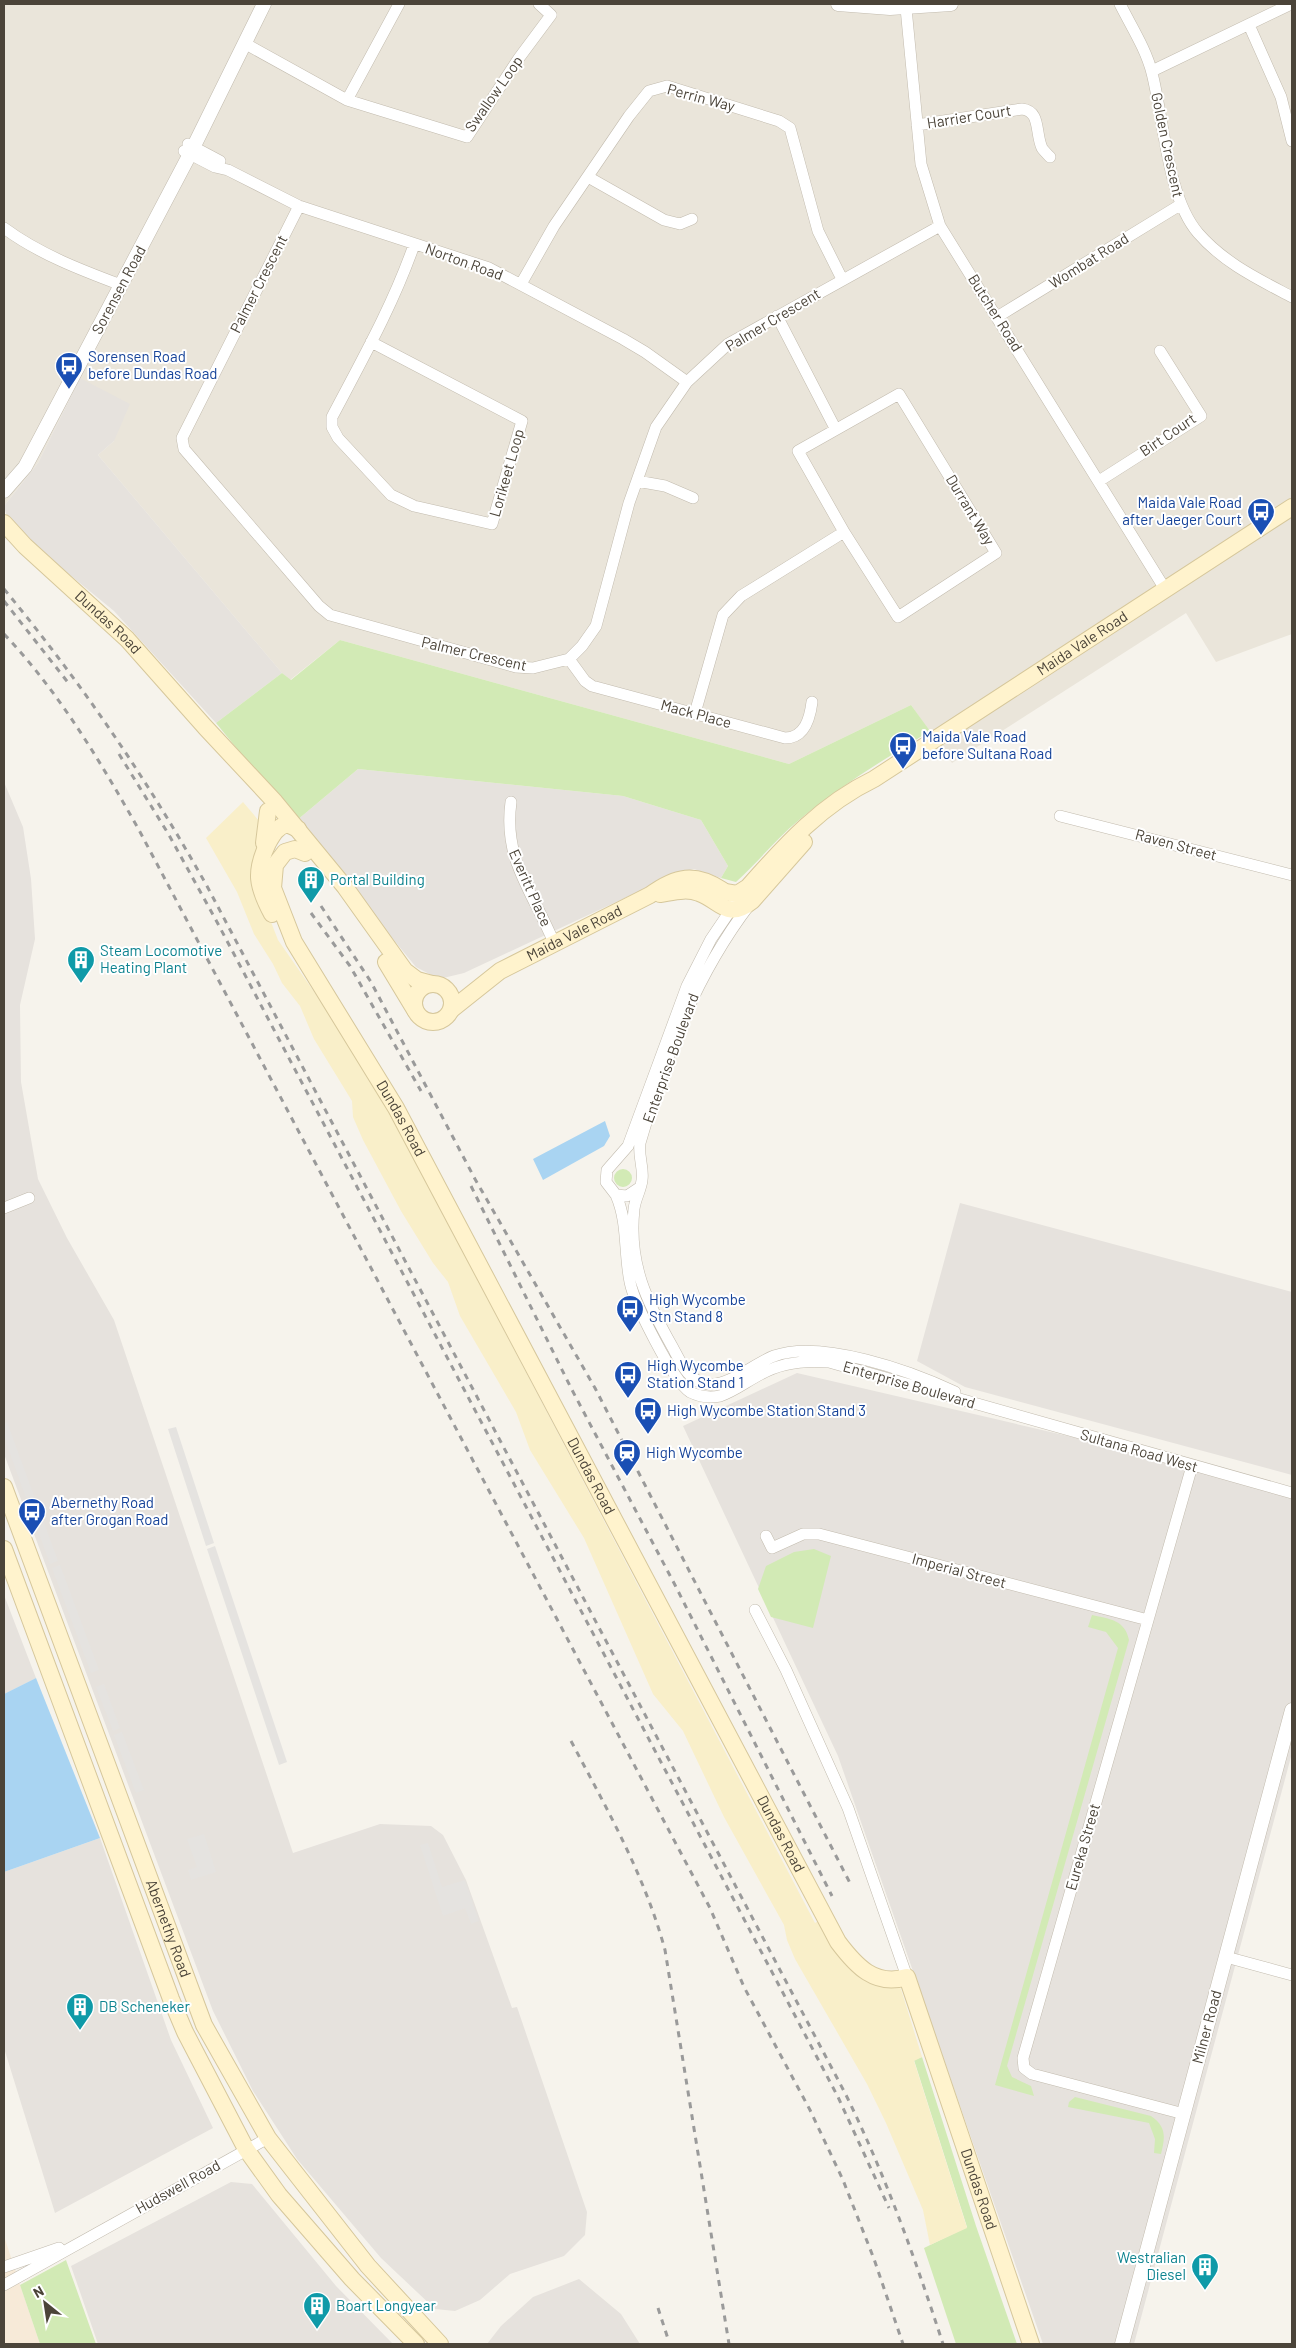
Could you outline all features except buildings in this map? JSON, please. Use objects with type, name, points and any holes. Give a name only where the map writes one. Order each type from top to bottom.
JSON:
[{"type":"main road","name":"Maida Vale Road","points":[[392,961],[411,976],[435,985],[457,986],[500,971],[650,895],[692,891],[732,904],[874,779],[1292,507]]},
{"type":"main road","name":"Dundas Road","points":[[4,523],[127,639],[227,749],[289,829],[305,853],[392,961]]},
{"type":"main road","name":"Dundas Road","points":[[205,727],[219,753],[268,811],[289,829],[345,887],[392,961]]},
{"type":"main road","name":"Dundas Road","points":[[268,811],[259,877],[265,900],[278,924],[294,942],[396,1108],[838,1942],[854,1964],[868,1974],[881,1979],[897,1980],[907,1977],[1032,2344]]},
{"type":"main road","name":"Dundas Road","points":[[289,829],[275,865],[273,888],[294,942]]},
{"type":"main road","name":"Dundas Road","points":[[260,860],[272,835],[289,829]]},
{"type":"main road","points":[[280,856],[291,849],[305,853]]},
{"type":"main road","name":"Maida Vale Road","points":[[392,961],[415,1010],[423,1020],[436,1022],[442,1020],[450,1010],[500,971]]},
{"type":"main road","points":[[415,1010],[413,1004],[417,992],[426,985],[435,985],[448,992],[452,1004],[450,1010]]},
{"type":"main road","name":"Abernethy Road","points":[[4,1487],[204,2025],[268,2138],[368,2266],[440,2344]]},
{"type":"main road","name":"Abernethy Road","points":[[4,1548],[171,1999],[185,2032],[246,2149],[285,2202],[352,2279],[416,2344]]},
{"type":"street","name":"Sorensen Road","points":[[4,477],[19,463],[37,433],[211,109],[264,4]]},
{"type":"street","points":[[347,100],[399,4]]},
{"type":"street","name":"Swallow Loop","points":[[244,43],[347,100],[467,137],[519,58],[551,16],[539,4]]},
{"type":"street","points":[[838,4],[862,7],[906,8],[951,4]]},
{"type":"street","name":"Golden Crescent","points":[[1120,4],[1152,71],[1180,205],[1197,232],[1214,250],[1246,273],[1292,297]]},
{"type":"street","points":[[1152,71],[1249,26],[1291,4]]},
{"type":"street","name":"Butcher Road","points":[[906,8],[922,170],[940,226],[1165,589]]},
{"type":"street","points":[[1249,26],[1281,97],[1292,141]]},
{"type":"street","name":"Perrin Way","points":[[521,284],[554,226],[634,110],[649,91],[658,87],[673,87],[779,121],[790,128],[818,231],[842,279]]},
{"type":"street","name":"Harrier Court","points":[[917,125],[1022,108],[1034,114],[1042,148],[1050,157]]},
{"type":"street","name":"Norton Road","points":[[189,149],[220,161],[228,170],[299,206],[489,268],[645,352],[686,382]]},
{"type":"street","points":[[588,178],[664,220],[680,224],[692,219]]},
{"type":"street","name":"Wombat Road","points":[[998,317],[1180,205]]},
{"type":"street","name":"Palmer Crescent","points":[[299,206],[182,438],[184,450],[319,606],[330,615],[516,667],[532,668],[569,659],[582,646],[596,626],[637,481],[656,427],[686,382],[728,344],[940,226]]},
{"type":"street","points":[[4,228],[23,242],[84,271],[95,281],[116,287]]},
{"type":"street","name":"Lorikeet Loop","points":[[371,342],[522,421],[492,524],[414,506],[391,495],[334,432],[332,417],[371,342],[393,301],[414,244]]},
{"type":"street","name":"Sorensen Road","points":[[4,491],[29,459],[116,287]]},
{"type":"street","points":[[777,316],[835,428]]},
{"type":"street","name":"Birt Court","points":[[1099,481],[1201,416],[1160,351]]},
{"type":"street","name":"Durrant Way","points":[[899,394],[996,553],[898,617],[844,532],[798,451],[835,428],[899,394]]},
{"type":"street","points":[[637,481],[665,486],[693,498]]},
{"type":"street","points":[[695,713],[726,610],[741,596],[844,532]]},
{"type":"street","name":"Mack Place","points":[[569,659],[585,681],[592,686],[791,738],[797,736],[805,726],[812,702]]},
{"type":"street","name":"Everitt Place","points":[[511,802],[509,834],[513,854],[554,943]]},
{"type":"street","name":"Raven Street","points":[[1060,816],[1292,875]]},
{"type":"street","name":"Enterprise Boulevard","points":[[732,904],[701,958],[677,1010],[628,1146],[608,1170],[606,1182],[616,1195],[623,1215],[628,1271],[633,1293],[674,1374],[690,1392],[705,1397],[720,1396],[785,1364],[815,1361],[836,1364],[986,1407]]},
{"type":"street","name":"Enterprise Boulevard","points":[[732,904],[673,1044],[640,1143],[639,1159],[642,1179],[635,1203],[633,1226],[641,1283],[647,1301],[681,1363],[698,1381],[711,1385],[718,1384],[774,1356],[793,1352],[820,1350],[930,1380],[986,1407]]},
{"type":"street","points":[[614,1163],[628,1160],[640,1170]]},
{"type":"street","points":[[616,1195],[626,1196],[639,1188]]},
{"type":"street","points":[[4,1206],[28,1198]]},
{"type":"street","name":"Sultana Road West","points":[[986,1407],[1292,1493]]},
{"type":"street","name":"Eureka Street","points":[[1184,2114],[1032,2074],[1024,2068],[1023,2058],[1192,1466]]},
{"type":"street","name":"Imperial Street","points":[[772,1548],[803,1534],[819,1534],[1148,1620]]},
{"type":"street","points":[[766,1536],[777,1559]]},
{"type":"street","name":"Dundas Road","points":[[755,1610],[786,1670],[848,1808],[907,1977]]},
{"type":"street","name":"Milner Road","points":[[1122,2344],[1292,1710]]},
{"type":"street","points":[[1226,1957],[1292,1976]]},
{"type":"street","name":"Hudswell Road","points":[[4,2285],[268,2138]]},
{"type":"street","name":"Hudswell Road","points":[[4,2268],[89,2237]]},
{"type":"shaded area","points":[[4,4],[1292,4],[1292,634],[1216,662],[1186,613],[952,763],[911,705],[789,764],[340,640],[290,680],[282,673],[98,455],[114,441],[80,378],[38,463],[4,506]]},
{"type":"shaded area","points":[[80,378],[130,404],[114,441],[98,455],[282,673],[216,723],[114,611],[42,552],[7,517],[4,506],[38,463]]},
{"type":"shaded area","points":[[358,769],[623,796],[701,820],[728,866],[721,878],[694,869],[676,874],[464,973],[439,979],[416,967],[296,821]]},
{"type":"shaded area","points":[[4,782],[23,827],[31,879],[35,939],[20,1005],[21,1082],[38,1179],[67,1238],[114,1320],[293,1853],[380,1824],[431,1826],[443,1835],[466,1880],[512,2008],[517,2007],[587,2212],[585,2235],[564,2256],[510,2274],[480,2300],[455,2311],[435,2309],[381,2258],[297,2159],[253,2091],[213,2011],[4,1454]]},
{"type":"shaded area","points":[[960,1203],[1292,1292],[1292,1475],[965,1387],[917,1361]]},
{"type":"shaded area","points":[[797,1373],[1292,1488],[1292,1753],[1134,2344],[1043,2344],[838,1756],[683,1426]]},
{"type":"shaded area","points":[[7,1422],[58,1561],[50,1564],[4,1437],[4,1424]]},
{"type":"shaded area","points":[[176,1427],[214,1543],[206,1546],[168,1429]]},
{"type":"shaded area","points":[[215,1546],[287,1762],[279,1765],[207,1549]]},
{"type":"shaded area","points":[[60,1565],[99,1670],[91,1673],[52,1568]]},
{"type":"shaded area","points":[[4,1595],[36,1678],[4,1694]]},
{"type":"shaded area","points":[[104,1684],[120,1728],[113,1731],[96,1687]]},
{"type":"shaded area","points":[[122,1732],[144,1790],[136,1793],[114,1735]]},
{"type":"shaded area","points":[[204,1834],[216,1872],[191,1880],[188,1870],[197,1867],[187,1839]]},
{"type":"shaded area","points":[[100,1838],[171,2040],[213,2128],[55,2213],[4,2048],[4,1872]]},
{"type":"shaded area","points":[[428,1843],[442,1887],[465,1880],[479,1921],[471,1924],[465,1908],[443,1916],[420,1845]]},
{"type":"shaded area","points":[[231,2182],[252,2184],[336,2286],[393,2344],[98,2344],[71,2266]]},
{"type":"shaded area","points":[[4,2236],[20,2285],[40,2344],[4,2344]]},
{"type":"shaded area","points":[[579,2279],[621,2314],[640,2344],[487,2344],[501,2326],[533,2297]]},
{"type":"green space","points":[[340,640],[789,764],[911,705],[930,731],[863,773],[799,820],[736,882],[721,878],[728,866],[701,820],[623,796],[358,769],[296,821],[216,723],[282,673],[291,680]]},
{"type":"green space","points":[[619,1169],[627,1169],[632,1174],[630,1185],[619,1187],[614,1182],[614,1174]]},
{"type":"green space","points":[[814,1549],[831,1556],[813,1628],[771,1617],[758,1589],[766,1566],[794,1552]]},
{"type":"green space","points":[[1092,1615],[1111,1619],[1120,1624],[1127,1633],[1129,1640],[1007,2066],[1012,2077],[1031,2086],[1034,2096],[995,2085],[1118,1648],[1106,1632],[1088,1627]]},
{"type":"green space","points":[[922,2057],[976,2226],[1017,2344],[956,2344],[924,2248],[967,2227],[914,2060]]},
{"type":"green space","points":[[1075,2097],[1151,2116],[1160,2124],[1164,2133],[1161,2154],[1154,2153],[1155,2139],[1149,2123],[1068,2107],[1069,2102]]},
{"type":"green space","points":[[66,2260],[96,2344],[40,2344],[20,2285]]},
{"type":"sand","points":[[243,802],[276,841],[270,854],[266,909],[278,940],[333,1019],[391,1115],[815,1923],[822,1919],[838,1951],[900,1986],[922,2057],[914,2061],[967,2228],[930,2245],[923,2210],[886,2123],[867,2084],[795,1959],[787,1940],[784,1925],[724,1817],[683,1731],[653,1694],[584,1538],[530,1450],[516,1412],[460,1316],[448,1282],[433,1263],[401,1211],[363,1140],[353,1117],[352,1101],[314,1039],[300,1006],[282,983],[273,964],[254,934],[237,892],[206,838]]},
{"type":"water","points":[[605,1121],[610,1136],[604,1146],[543,1180],[533,1159]]},
{"type":"water","points":[[36,1678],[100,1838],[4,1872],[4,1694]]},
{"type":"railway","points":[[4,589],[60,660],[113,734],[138,771],[208,888],[845,2093],[873,2154],[898,2217],[922,2280],[943,2344]]},
{"type":"railway","points":[[4,601],[70,685]]},
{"type":"railway","points":[[4,634],[61,703],[94,753],[139,830],[710,1908],[744,1987],[810,2110],[843,2180],[874,2259],[903,2344]]},
{"type":"railway","points":[[119,754],[169,835],[217,922],[838,2097],[889,2208]]},
{"type":"railway","points":[[321,906],[371,982],[475,1179],[595,1388],[851,1885]]},
{"type":"railway","points":[[311,913],[350,966],[421,1091]]},
{"type":"railway","points":[[471,1186],[571,1388],[675,1585],[832,1896]]},
{"type":"railway","points":[[571,1741],[636,1869],[657,1923],[665,1950],[729,2344]]},
{"type":"railway","points":[[658,2308],[669,2342]]},
{"type":"place","name":"Sorensen Road before Dundas Road","points":[[69,390]]},
{"type":"place","name":"Maida Vale Road after Jaeger Court","points":[[1261,536]]},
{"type":"place","name":"Maida Vale Road before Sultana Road","points":[[903,770]]},
{"type":"place","name":"Portal Building","points":[[311,904]]},
{"type":"place","name":"Steam Locomotive Heating Plant","points":[[81,984]]},
{"type":"place","name":"High Wycombe Stn Stand 8","points":[[630,1333]]},
{"type":"place","name":"High Wycombe Station Stand 1","points":[[628,1399]]},
{"type":"place","name":"High Wycombe Station Stand 3","points":[[648,1435]]},
{"type":"place","name":"High Wycombe","points":[[627,1477]]},
{"type":"place","name":"Abernethy Road after Grogan Road","points":[[32,1536]]},
{"type":"place","name":"DB Scheneker","points":[[80,2031]]},
{"type":"place","name":"Westralian Diesel","points":[[1205,2291]]},
{"type":"place","name":"Boart Longyear","points":[[317,2330]]}]
